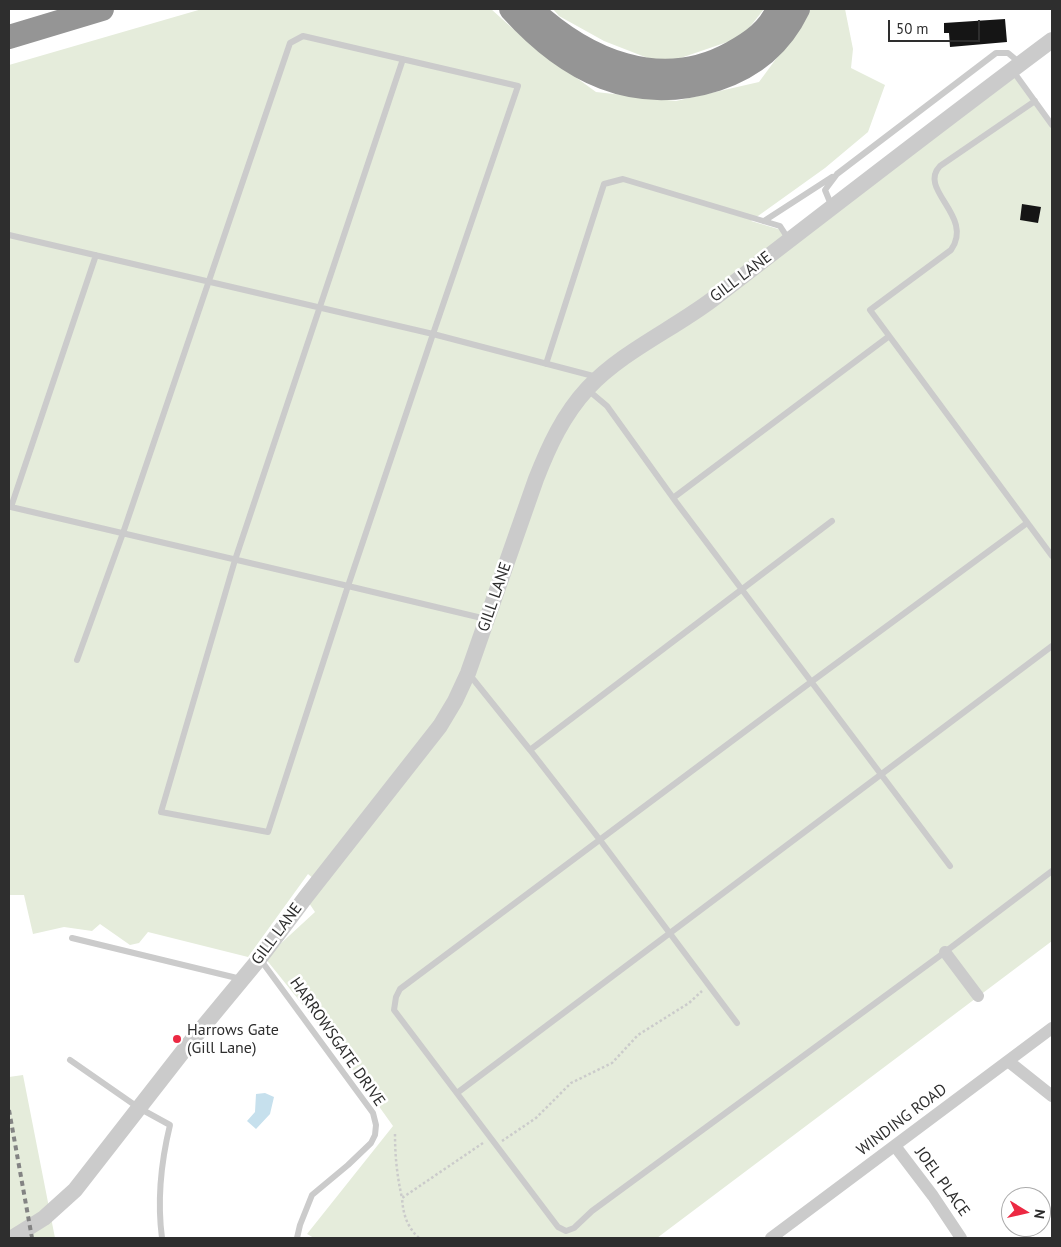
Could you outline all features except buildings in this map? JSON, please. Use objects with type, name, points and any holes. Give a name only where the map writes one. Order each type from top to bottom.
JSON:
[{"type":"highway","points":[[9,37],[102,9]]},
{"type":"highway","points":[[511,9],[547,44],[568,60],[589,72],[620,84],[661,89],[693,86],[724,77],[743,68],[772,48],[787,30],[798,9]]},
{"type":"highway","points":[[531,9],[562,34],[593,53],[626,66],[654,71],[691,68],[728,56],[757,38],[771,22],[778,9]]},
{"type":"street","name":"GILL LANE","points":[[12,1238],[44,1218],[75,1190],[188,1045],[260,958],[440,726],[455,701],[468,673],[536,479],[557,431],[570,409],[593,383],[624,358],[709,302],[1052,40]]},
{"type":"street","points":[[945,952],[978,996]]},
{"type":"street","name":"WINDING ROAD","points":[[775,1237],[1052,1028]]},
{"type":"street","points":[[1008,1061],[1052,1096]]},
{"type":"street","name":"JOEL PLACE","points":[[895,1146],[933,1196],[961,1238]]},
{"type":"lane","points":[[77,660],[123,534],[290,43],[303,36],[403,59],[518,86],[348,586],[268,832],[161,812],[235,560],[403,59]]},
{"type":"lane","points":[[764,221],[837,174],[996,53],[1008,53],[1035,101],[1052,125]]},
{"type":"lane","points":[[1035,101],[935,171],[934,178],[937,188],[955,221],[958,235],[956,242],[951,250],[870,310],[888,337],[1052,556]]},
{"type":"lane","points":[[832,208],[825,190],[837,174]]},
{"type":"lane","points":[[546,364],[604,184],[623,179],[764,221],[780,226],[789,241]]},
{"type":"lane","points":[[9,235],[433,334],[546,364],[593,383],[607,406],[673,498],[950,866]]},
{"type":"lane","points":[[96,255],[11,507],[487,620]]},
{"type":"lane","points":[[673,498],[888,337]]},
{"type":"lane","points":[[530,750],[832,521]]},
{"type":"lane","points":[[1027,522],[400,990],[396,997],[394,1010],[558,1227],[566,1231],[574,1228],[592,1211],[945,952],[1052,871]]},
{"type":"lane","points":[[457,1093],[1052,646]]},
{"type":"lane","points":[[468,673],[600,840],[737,1023]]},
{"type":"lane","points":[[72,938],[242,979]]},
{"type":"lane","name":"HARROWSGATE DRIVE","points":[[260,958],[373,1113],[376,1124],[375,1135],[371,1142],[348,1165],[312,1195],[300,1225],[298,1238]]},
{"type":"lane","points":[[70,1060],[140,1108],[170,1125],[160,1180],[159,1209],[162,1238]]},
{"type":"path","points":[[496,1145],[536,1118],[571,1083],[612,1063],[638,1035],[689,1003],[709,985]]},
{"type":"path","points":[[395,1134],[396,1165],[403,1211],[406,1221],[419,1238]]},
{"type":"path","points":[[402,1198],[491,1138]]},
{"type":"green space","points":[[202,9],[491,9],[530,44],[596,92],[676,101],[759,82],[801,25],[809,9],[845,9],[853,49],[851,68],[885,85],[868,132],[825,168],[751,221],[795,234],[1012,70],[1052,123],[1052,941],[657,1238],[314,1238],[307,1234],[393,1126],[335,1045],[265,958],[315,912],[305,897],[315,880],[308,874],[248,957],[148,932],[139,943],[130,945],[100,924],[92,931],[64,927],[33,934],[24,895],[9,895],[9,65]]},
{"type":"green space","points":[[553,9],[764,9],[742,37],[663,64],[604,41],[559,16]]},
{"type":"green space","points":[[23,1075],[55,1238],[27,1238],[24,1223],[9,1233],[9,1077]]},
{"type":"water","points":[[265,1093],[274,1097],[270,1114],[256,1129],[247,1121],[255,1112],[256,1094]]},
{"type":"railway","points":[[9,1110],[32,1238]]},
{"type":"place","name":"Harrows Gate (Gill Lane)","points":[[177,1039]]}]
